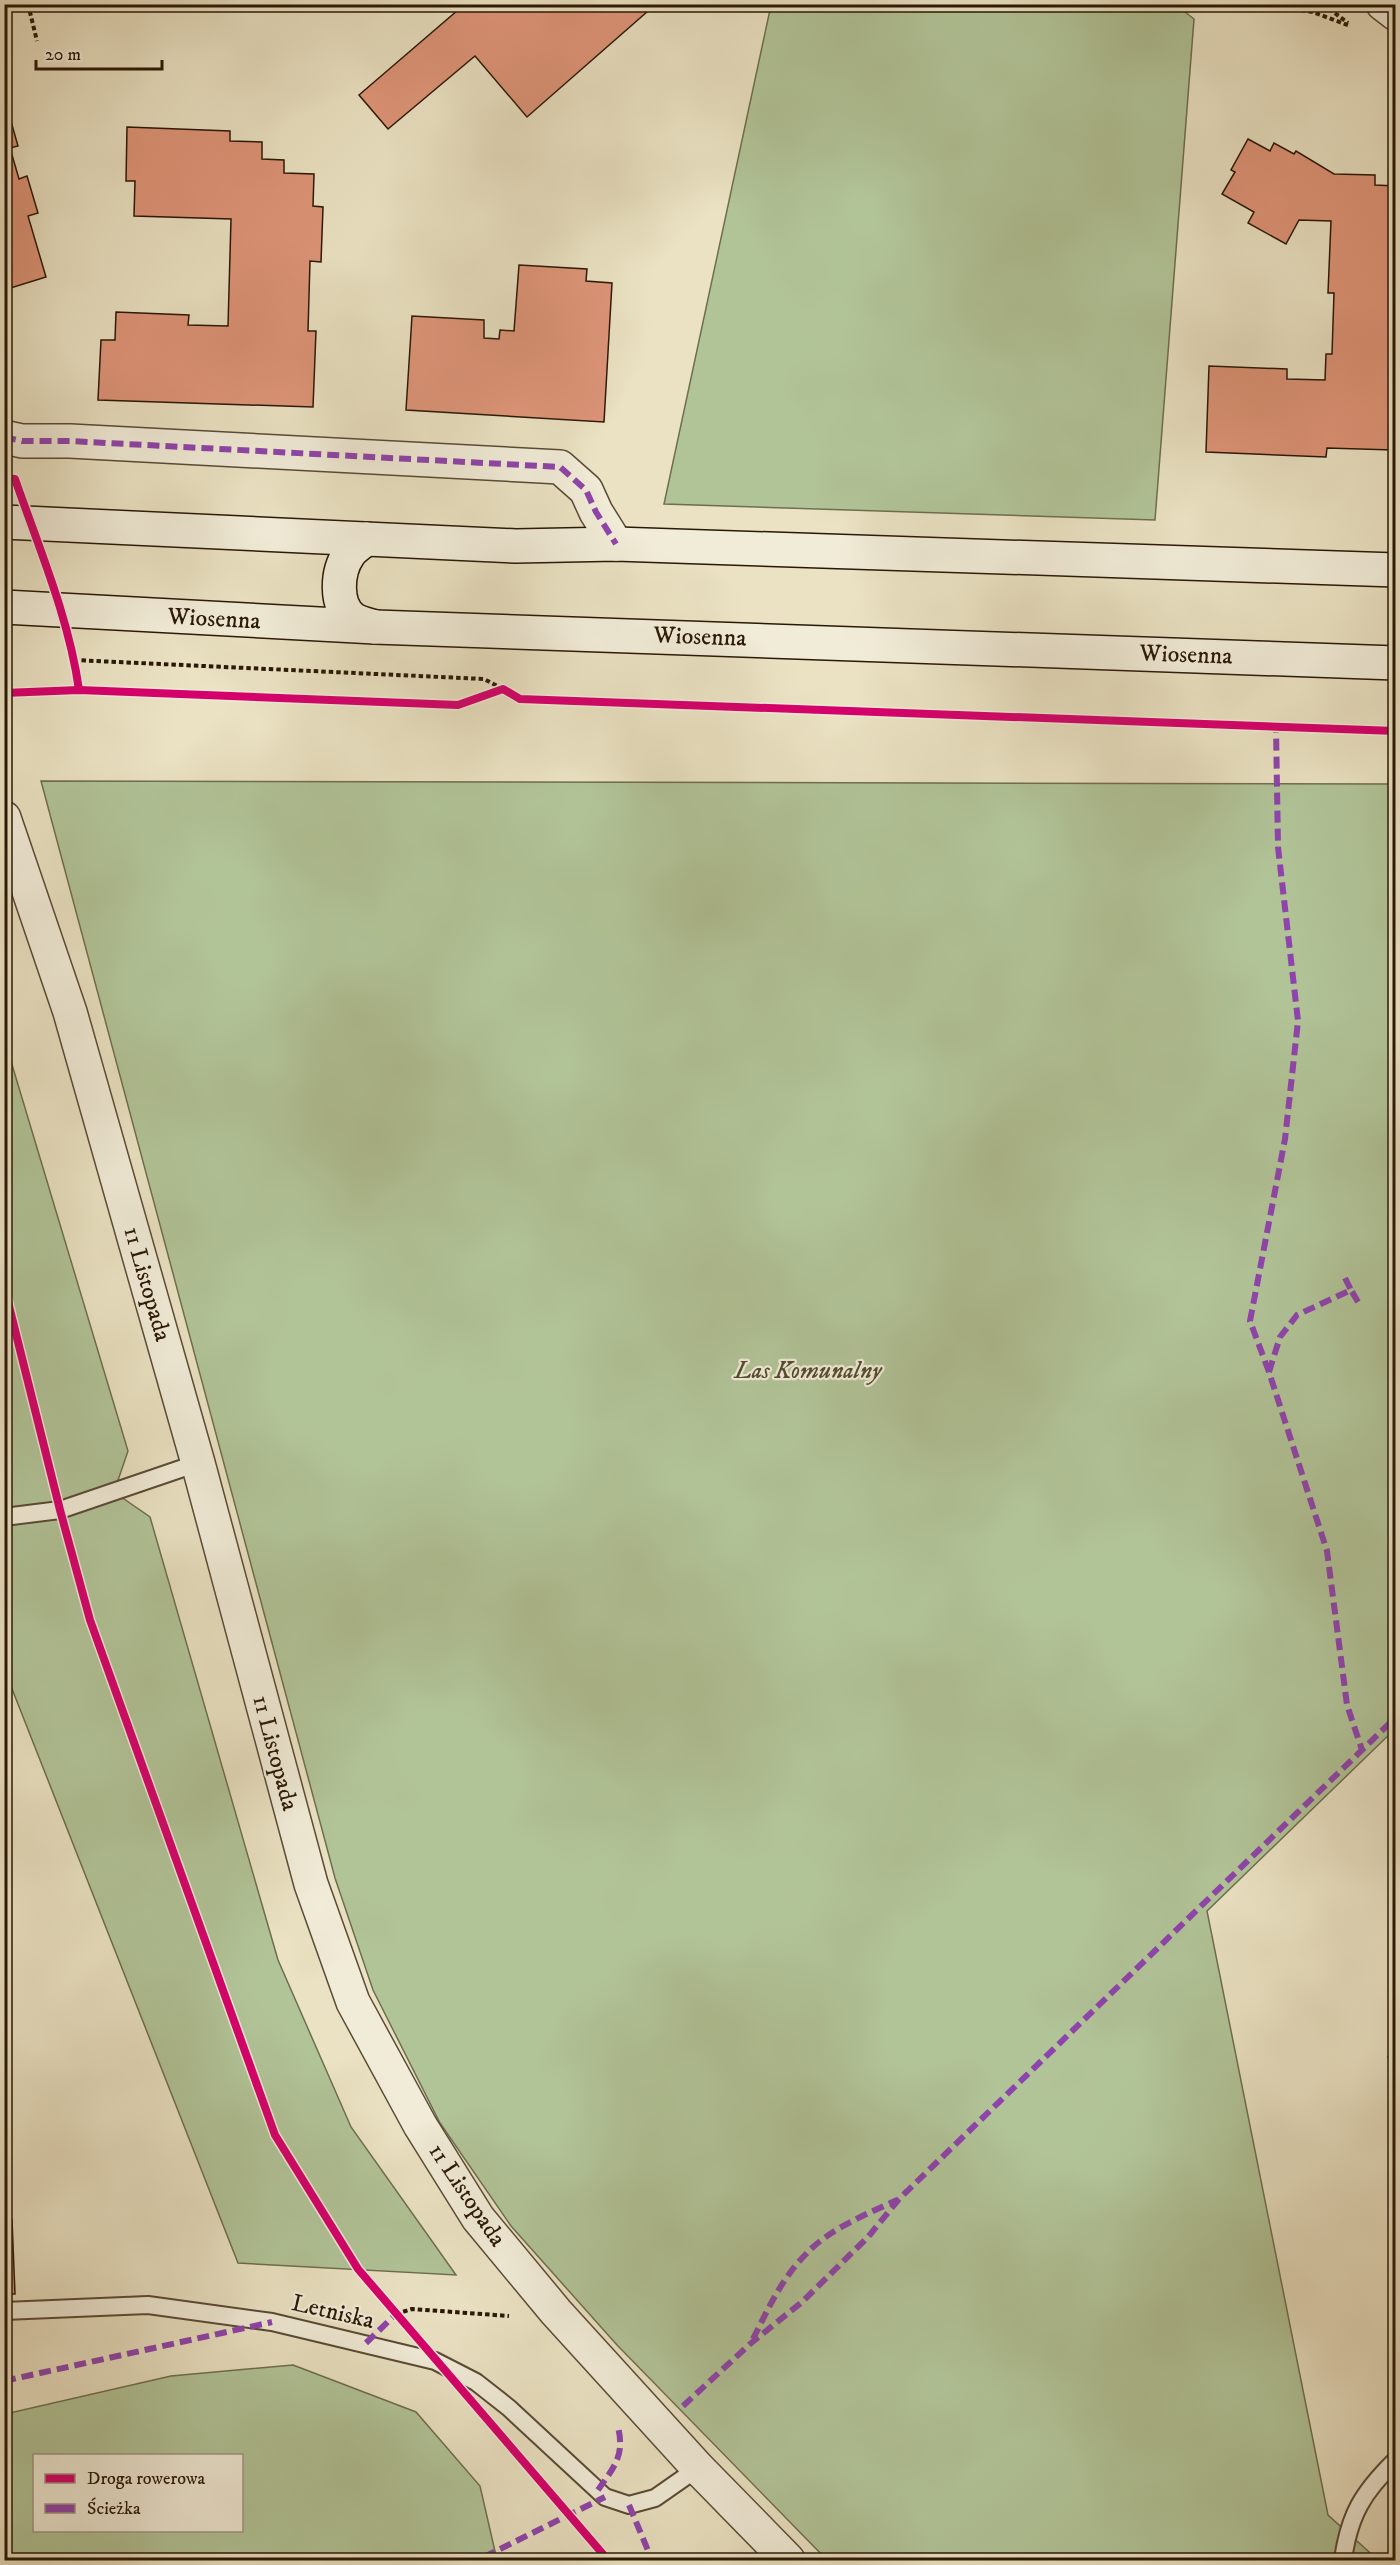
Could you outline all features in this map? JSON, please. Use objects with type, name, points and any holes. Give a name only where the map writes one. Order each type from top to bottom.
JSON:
[{"type":"main road","points":[[1383,4],[1395,14]]},
{"type":"main road","points":[[4,436],[22,441],[70,441],[560,467],[586,490],[596,512],[616,544]]},
{"type":"main road","points":[[4,522],[516,546],[616,544],[1395,570]]},
{"type":"main road","points":[[366,539],[349,553],[341,571],[340,592],[343,607],[353,619],[375,627]]},
{"type":"main road","name":"Wiosenna","points":[[4,607],[375,627],[1395,663]]},
{"type":"main road","name":"11 Listopada","points":[[4,818],[70,1012],[198,1463],[308,1874],[353,2002],[420,2125],[478,2218],[556,2312],[698,2468],[788,2560]]},
{"type":"lane","points":[[4,1517],[60,1510],[198,1463]]},
{"type":"lane","name":"Letniska","points":[[4,2311],[148,2305],[272,2322],[435,2361],[476,2382],[501,2402],[605,2498],[629,2505],[655,2498],[698,2468]]},
{"type":"lane","points":[[1343,2560],[1349,2523],[1358,2507],[1395,2460]]},
{"type":"path","points":[[28,4],[37,41]]},
{"type":"path","points":[[1264,4],[1313,12],[1356,28],[1323,4]]},
{"type":"path","points":[[75,660],[484,679],[503,689]]},
{"type":"path","points":[[492,693],[503,689]]},
{"type":"path","points":[[396,2314],[412,2308],[516,2317]]},
{"type":"green space","points":[[771,5],[1176,5],[1194,19],[1155,520],[664,504]]},
{"type":"green space","name":"Las Komunalny","points":[[41,781],[1395,784],[1395,1729],[1207,1911],[1328,2515],[1378,2560],[827,2560],[617,2345],[511,2226],[440,2123],[373,1990],[335,1878]]},
{"type":"green space","points":[[4,1038],[128,1451],[114,1492],[150,1517],[278,1960],[351,2127],[456,2275],[238,2263],[5,1671]]},
{"type":"green space","points":[[293,2365],[416,2412],[480,2486],[497,2560],[5,2560],[5,2414],[171,2376]]},
{"type":"building","points":[[465,4],[656,4],[527,117],[475,56],[388,129],[359,95]]},
{"type":"building","points":[[6,104],[18,146],[10,148],[19,179],[27,176],[38,213],[28,216],[46,277],[4,290]]},
{"type":"building","points":[[127,127],[230,131],[230,141],[262,142],[262,159],[284,160],[284,173],[314,174],[313,206],[323,207],[321,262],[310,261],[308,331],[316,331],[313,407],[98,400],[101,340],[115,340],[116,312],[189,315],[188,325],[228,326],[231,219],[134,216],[135,181],[126,181]]},
{"type":"building","points":[[1248,139],[1270,151],[1274,143],[1294,154],[1296,151],[1334,174],[1375,175],[1375,185],[1396,186],[1396,416],[1393,450],[1327,448],[1326,457],[1206,452],[1209,366],[1287,369],[1287,379],[1325,380],[1326,354],[1332,354],[1334,293],[1328,293],[1331,221],[1299,220],[1286,244],[1248,223],[1254,212],[1222,194],[1235,172],[1231,170]]},
{"type":"building","points":[[519,265],[587,269],[586,281],[612,283],[604,422],[406,410],[412,316],[484,320],[484,338],[499,339],[500,330],[514,331]]},
{"type":"building","points":[[1396,2049],[1396,2064],[1388,2057]]},
{"type":"building","points":[[4,2220],[12,2220],[15,2294],[4,2294]]},
{"type":"marked path","points":[[4,437],[22,441],[70,441],[560,467],[586,490],[596,512],[616,544]]},
{"type":"marked path","points":[[1269,1372],[1250,1321],[1285,1139],[1298,1021],[1278,847],[1276,728]]},
{"type":"marked path","points":[[1345,1278],[1351,1290]]},
{"type":"marked path","points":[[1358,1302],[1351,1290],[1297,1315],[1280,1337],[1269,1372],[1327,1551],[1347,1705],[1362,1750]]},
{"type":"marked path","points":[[683,2406],[750,2344],[802,2302],[868,2237],[899,2199],[1396,1717]]},
{"type":"marked path","points":[[753,2339],[783,2284],[797,2263],[815,2245],[837,2230],[897,2200]]},
{"type":"marked path","points":[[366,2343],[396,2314]]},
{"type":"marked path","points":[[4,2381],[272,2322]]},
{"type":"marked path","points":[[598,2490],[617,2461],[620,2446],[618,2427]]},
{"type":"marked path","points":[[484,2557],[605,2497]]},
{"type":"marked path","points":[[629,2505],[652,2560]]},
{"type":"cycle path","points":[[4,478],[15,479],[43,557],[61,610],[79,690]]},
{"type":"cycle path","points":[[4,693],[79,690],[458,705],[503,689],[520,699],[1396,731]]},
{"type":"cycle path","points":[[4,1286],[90,1620],[275,2135],[358,2269],[608,2560]]}]
